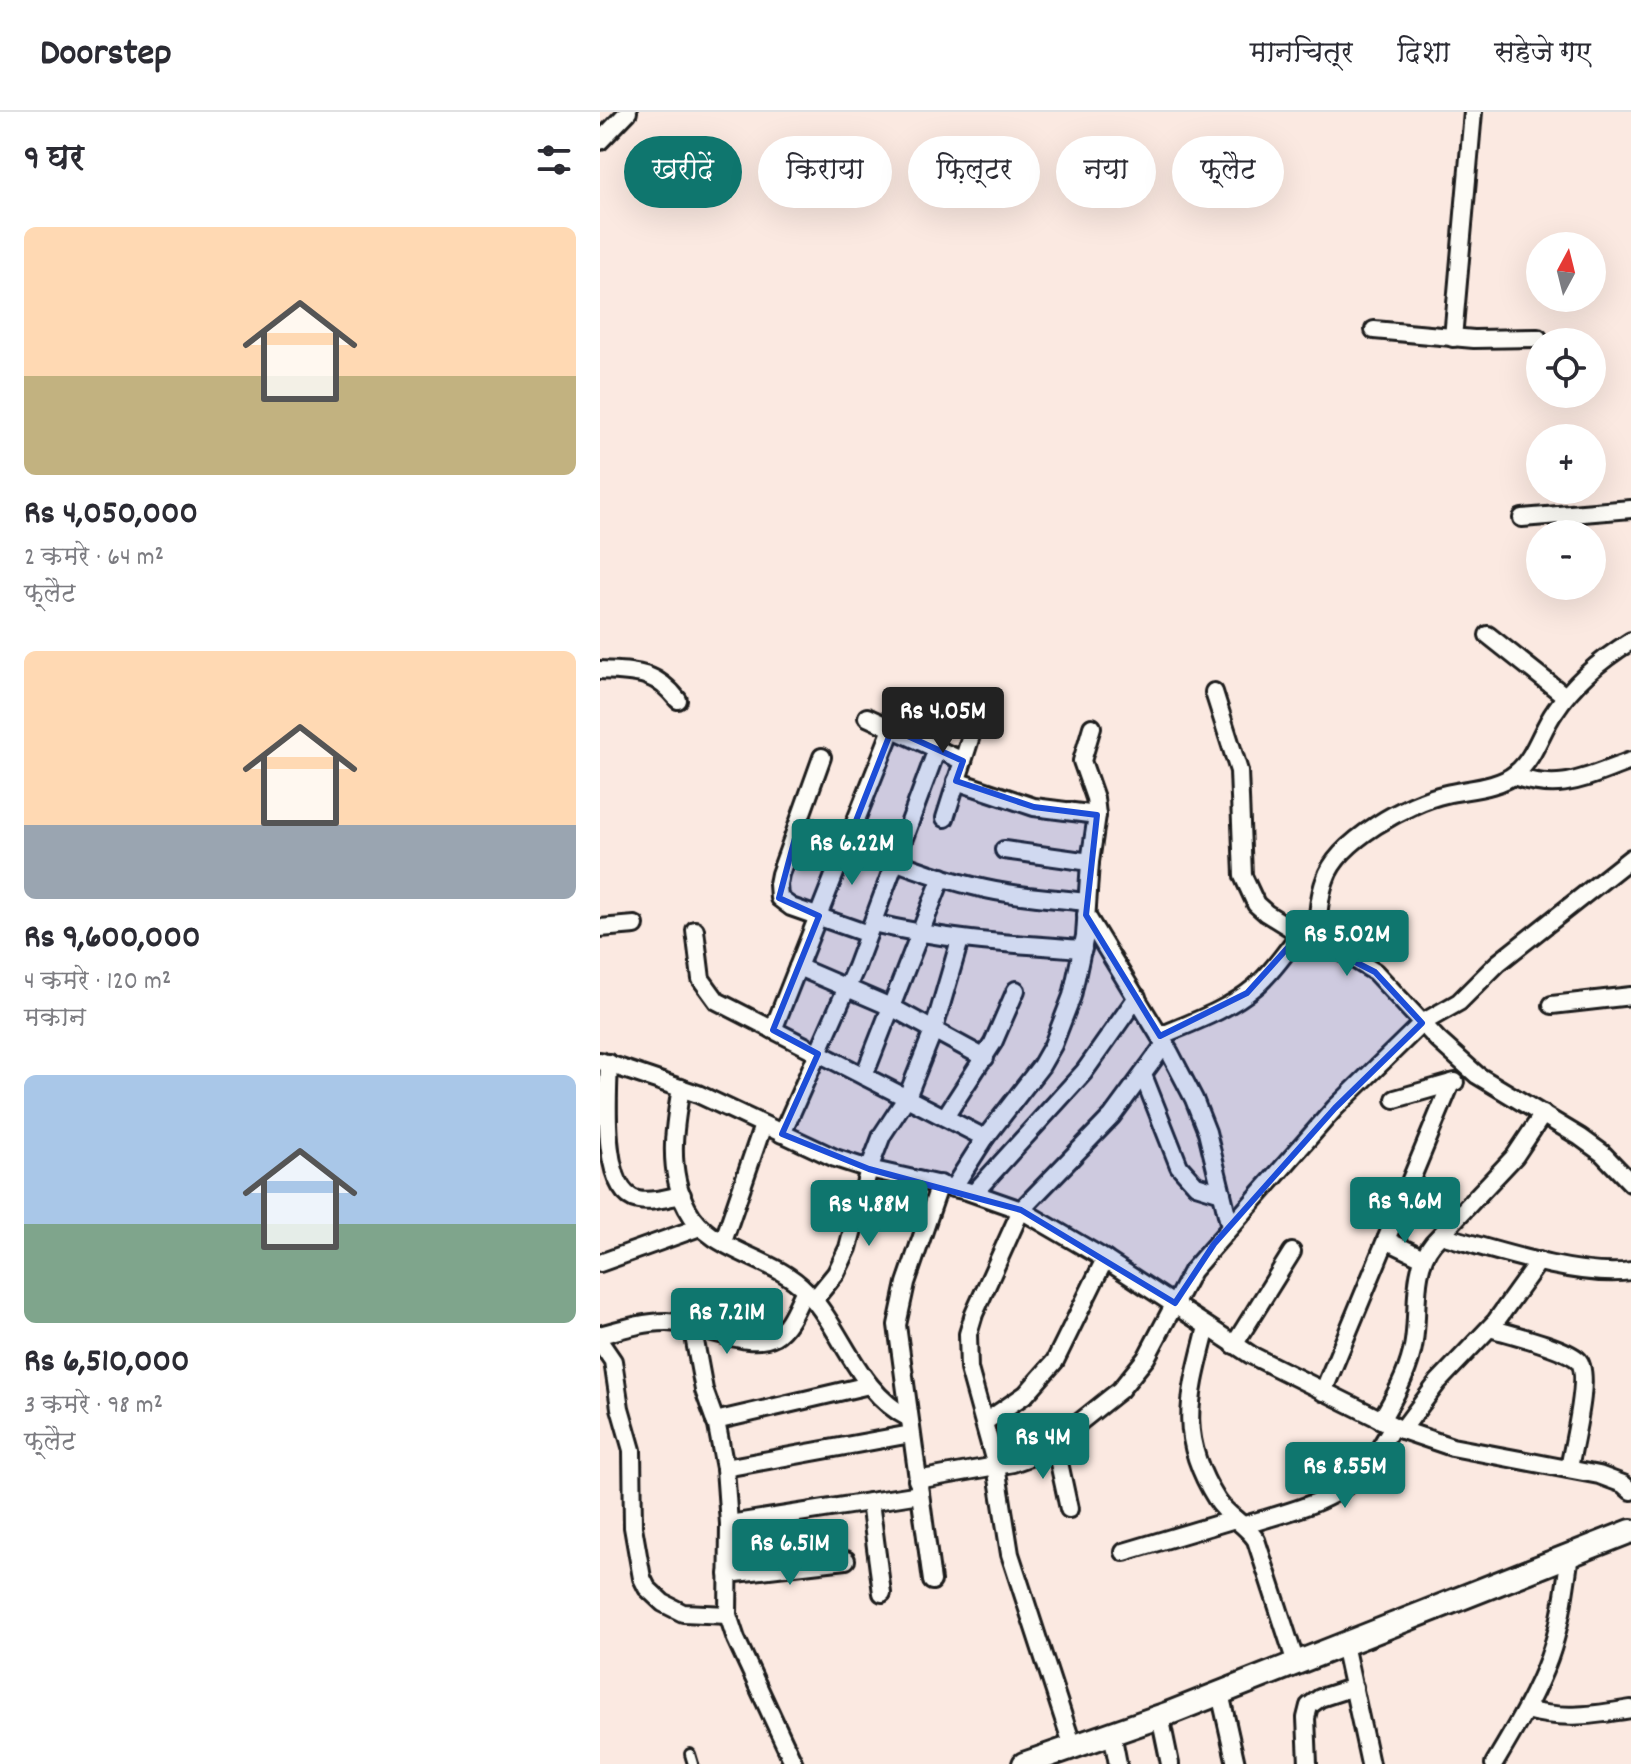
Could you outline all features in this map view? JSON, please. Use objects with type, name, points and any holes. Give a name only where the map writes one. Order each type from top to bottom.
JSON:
[{"type":"main road","points":[[1024,1764],[1220,1693],[1631,1531]]},
{"type":"street","points":[[600,141],[628,112]]},
{"type":"street","points":[[1453,338],[1473,112]]},
{"type":"street","points":[[1374,330],[1453,338],[1526,338]]},
{"type":"street","points":[[1522,518],[1631,509]]},
{"type":"street","points":[[1488,635],[1565,696]]},
{"type":"street","points":[[1073,1747],[1010,1554],[996,1466],[967,1355],[969,1326],[1021,1210],[1095,1134],[1143,1075],[1163,1040],[1247,993],[1308,937],[1329,869],[1348,848],[1405,807],[1513,776],[1531,755],[1565,696],[1580,680],[1631,641]]},
{"type":"street","points":[[600,670],[646,675],[662,682],[678,700]]},
{"type":"street","points":[[1214,692],[1239,771],[1241,859],[1247,889],[1256,904],[1266,913],[1375,972],[1422,1023],[1477,1075],[1602,1153],[1631,1183]]},
{"type":"street","points":[[945,818],[981,704]]},
{"type":"street","points":[[867,717],[963,761]]},
{"type":"street","points":[[932,1581],[897,1338],[898,1312],[947,1186],[1034,1077],[1053,1045],[1072,996],[1083,949],[1097,815],[1095,798],[1084,774],[1082,761],[1092,727]]},
{"type":"street","points":[[773,1030],[892,729]]},
{"type":"street","points":[[782,1134],[846,989],[937,749]]},
{"type":"street","points":[[822,757],[778,884],[779,898],[791,907],[870,928],[960,940],[1083,949]]},
{"type":"street","points":[[1513,776],[1541,785],[1561,784],[1631,761]]},
{"type":"street","points":[[956,781],[1034,807],[1097,815]]},
{"type":"street","points":[[799,823],[942,877],[1002,893],[1087,908]]},
{"type":"street","points":[[1004,850],[1090,862]]},
{"type":"street","points":[[729,1524],[870,1502],[1026,1460],[1055,1444],[1130,1379],[1146,1358],[1192,1271],[1335,1108],[1422,1023],[1459,1002],[1498,963],[1631,858]]},
{"type":"street","points":[[864,1076],[942,877]]},
{"type":"street","points":[[1087,908],[1163,1040],[1201,1115],[1230,1227]]},
{"type":"street","points":[[600,928],[635,925]]},
{"type":"street","points":[[695,930],[698,969],[709,994],[726,1008],[985,1138]]},
{"type":"street","points":[[600,1335],[655,1322],[692,1325],[757,1340],[772,1337],[785,1325],[843,1259],[869,1169],[882,1135],[907,1097],[934,1029],[960,940]]},
{"type":"street","points":[[798,967],[891,1007],[985,1058]]},
{"type":"street","points":[[945,1117],[985,1058],[1016,990]]},
{"type":"street","points":[[1552,1005],[1631,996]]},
{"type":"street","points":[[974,1193],[1084,1072],[1137,997]]},
{"type":"street","points":[[682,1195],[643,1201],[629,1196],[616,1182],[604,1142],[604,1062],[681,1088],[835,1158],[974,1193],[1021,1210],[1175,1303],[1234,1345],[1392,1426],[1452,1447],[1599,1475],[1628,1484]]},
{"type":"street","points":[[1143,1075],[1179,1166],[1196,1185],[1222,1193]]},
{"type":"street","points":[[1395,1099],[1477,1075]]},
{"type":"street","points":[[1323,1392],[1451,1083]]},
{"type":"street","points":[[681,1088],[673,1152],[682,1195],[700,1227],[771,1266],[810,1295],[869,1385],[910,1426]]},
{"type":"street","points":[[1392,1426],[1400,1386],[1412,1353],[1423,1258],[1515,1156],[1543,1114]]},
{"type":"street","points":[[723,1242],[763,1125]]},
{"type":"street","points":[[600,1263],[700,1227]]},
{"type":"street","points":[[1441,1235],[1539,1261],[1606,1273],[1631,1271]]},
{"type":"street","points":[[1386,1240],[1423,1258]]},
{"type":"street","points":[[1234,1345],[1292,1252]]},
{"type":"street","points":[[985,1422],[1026,1394],[1055,1361],[1105,1259]]},
{"type":"street","points":[[1124,1552],[1318,1501],[1344,1488],[1371,1461],[1392,1426],[1490,1328],[1539,1261]]},
{"type":"street","points":[[692,1325],[704,1390],[715,1421],[725,1468],[729,1524],[728,1615],[736,1639],[794,1764]]},
{"type":"street","points":[[1207,1327],[1190,1400],[1189,1429],[1218,1502],[1256,1540],[1296,1663]]},
{"type":"street","points":[[1490,1328],[1562,1351],[1579,1361],[1583,1368],[1583,1386],[1569,1469]]},
{"type":"street","points":[[600,1342],[613,1361],[620,1408],[632,1450],[633,1527],[642,1578],[647,1588],[663,1603],[683,1613],[728,1615]]},
{"type":"street","points":[[715,1421],[869,1385]]},
{"type":"street","points":[[725,1468],[910,1426]]},
{"type":"street","points":[[1055,1444],[1069,1509]]},
{"type":"street","points":[[870,1502],[882,1593]]},
{"type":"street","points":[[1494,1764],[1526,1710],[1548,1659],[1559,1624],[1570,1554]]},
{"type":"street","points":[[728,1574],[846,1560]]},
{"type":"street","points":[[1344,1644],[1370,1764]]},
{"type":"street","points":[[1308,1764],[1306,1718],[1309,1706],[1320,1698],[1354,1687]]},
{"type":"street","points":[[1220,1693],[1236,1764]]},
{"type":"street","points":[[1526,1710],[1543,1715],[1575,1717],[1631,1709]]},
{"type":"street","points":[[1160,1716],[1170,1764]]},
{"type":"street","points":[[1112,1733],[1118,1764]]},
{"type":"highlighted area","points":[[892,729],[963,761],[956,781],[1034,807],[1097,815],[1086,915],[1160,1036],[1247,993],[1300,934],[1375,972],[1422,1023],[1335,1108],[1214,1244],[1175,1303],[1021,1210],[869,1169],[782,1134],[818,1054],[773,1030],[819,916],[779,898],[799,823],[848,841]]}]
